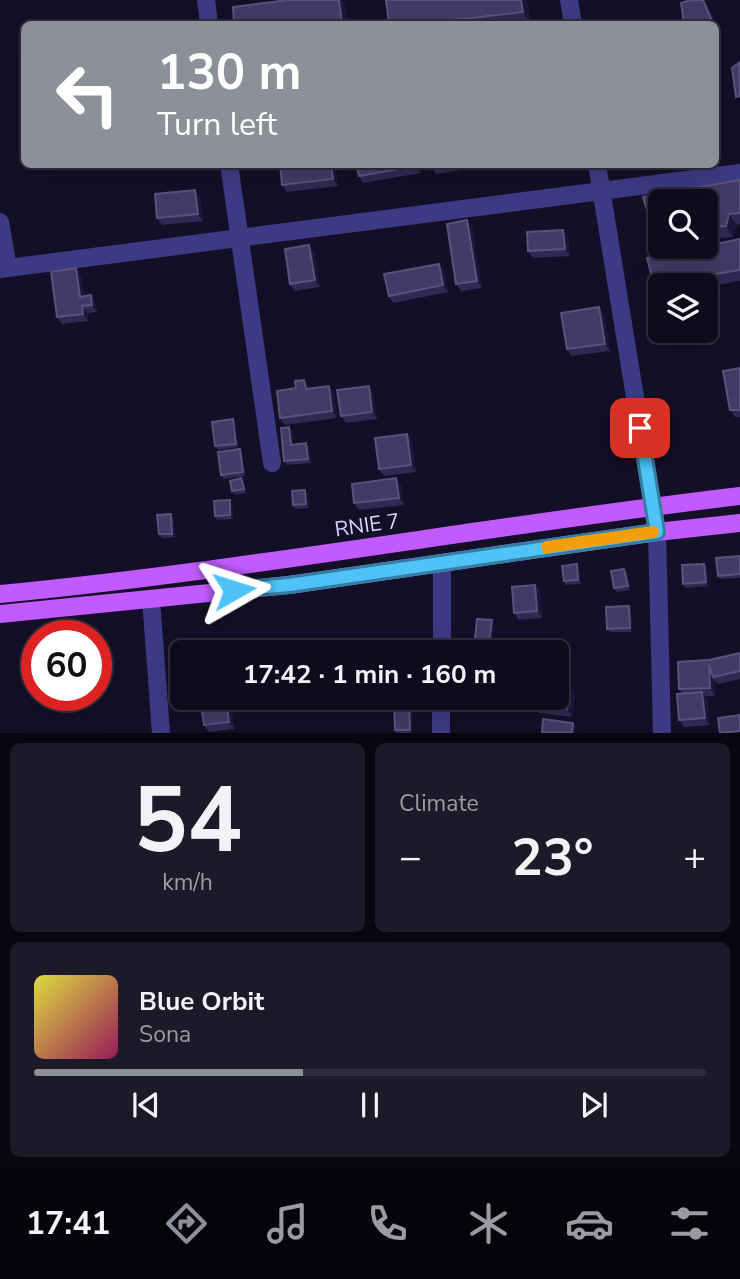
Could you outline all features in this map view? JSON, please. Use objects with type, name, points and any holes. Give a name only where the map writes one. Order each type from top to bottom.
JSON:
[{"type":"main road","name":"RNIE 7","points":[[0,594],[184,574],[652,506],[740,496]]},
{"type":"main road","points":[[0,614],[289,585],[657,532],[740,523]]},
{"type":"street","points":[[206,0],[209,21]]},
{"type":"street","points":[[569,0],[572,21]]},
{"type":"street","points":[[230,168],[272,463]]},
{"type":"street","points":[[598,168],[657,532],[662,733]]},
{"type":"street","points":[[0,222],[4,269],[740,173]]},
{"type":"street","points":[[442,563],[442,640]]},
{"type":"street","points":[[151,599],[162,733]]},
{"type":"street","points":[[441,710],[441,733]]},
{"type":"building","points":[[288,0],[339,0],[342,21],[234,21],[233,7]]},
{"type":"building","points":[[386,0],[521,0],[523,12],[446,21],[389,21]]},
{"type":"building","points":[[703,0],[712,21],[684,21],[681,3]]},
{"type":"building","points":[[739,63],[740,96],[736,97],[732,68]]},
{"type":"building","points":[[280,168],[332,168],[333,179],[282,185]]},
{"type":"building","points":[[357,168],[405,168],[359,176]]},
{"type":"building","points":[[740,180],[740,213],[729,214],[726,226],[718,227],[718,189],[689,189]]},
{"type":"building","points":[[195,190],[198,214],[157,218],[155,194]]},
{"type":"building","points":[[648,196],[648,213],[643,197]]},
{"type":"building","points":[[467,220],[477,281],[456,284],[447,224]]},
{"type":"building","points":[[563,230],[565,249],[528,251],[527,232]]},
{"type":"building","points":[[740,239],[740,270],[718,274],[651,273],[647,258],[718,259],[718,243]]},
{"type":"building","points":[[309,245],[315,280],[290,284],[285,249]]},
{"type":"building","points":[[439,264],[443,285],[389,296],[384,274]]},
{"type":"building","points":[[76,268],[80,297],[91,295],[92,305],[82,306],[83,314],[57,317],[51,272]]},
{"type":"building","points":[[599,307],[605,344],[567,349],[561,313]]},
{"type":"building","points":[[740,368],[740,410],[730,410],[723,371]]},
{"type":"building","points":[[304,380],[306,389],[329,386],[332,411],[280,418],[277,391],[296,388],[295,381]]},
{"type":"building","points":[[369,386],[372,412],[341,416],[337,390]]},
{"type":"building","points":[[233,419],[236,444],[215,446],[212,422]]},
{"type":"building","points":[[289,427],[291,445],[306,443],[308,459],[284,461],[281,428]]},
{"type":"building","points":[[407,434],[411,465],[379,469],[375,438]]},
{"type":"building","points":[[240,449],[243,472],[221,475],[218,452]]},
{"type":"building","points":[[241,478],[244,489],[232,491],[230,481]]},
{"type":"building","points":[[396,478],[399,498],[354,503],[352,484]]},
{"type":"building","points":[[305,490],[306,504],[293,505],[292,491]]},
{"type":"building","points":[[230,500],[230,515],[215,516],[214,501]]},
{"type":"building","points":[[171,514],[172,534],[159,534],[157,515]]},
{"type":"building","points":[[740,556],[740,574],[718,576],[716,558]]},
{"type":"building","points":[[577,564],[578,580],[564,581],[562,566]]},
{"type":"building","points":[[704,564],[706,582],[683,584],[682,565]]},
{"type":"building","points":[[624,569],[628,586],[614,588],[611,571]]},
{"type":"building","points":[[535,585],[537,611],[514,613],[512,587]]},
{"type":"building","points":[[629,606],[630,628],[607,629],[606,607]]},
{"type":"building","points":[[477,619],[492,620],[489,640],[475,640]]},
{"type":"building","points":[[740,653],[740,671],[713,677],[709,665],[710,688],[679,689],[678,662],[709,660]]},
{"type":"building","points":[[702,692],[705,718],[679,720],[677,694]]},
{"type":"building","points":[[202,710],[228,710],[229,722],[204,725]]},
{"type":"building","points":[[394,710],[409,710],[410,730],[395,730]]},
{"type":"building","points":[[740,715],[740,731],[720,733],[718,718]]},
{"type":"building","points":[[543,719],[573,723],[572,733],[542,732]]},
{"type":"slow traffic","points":[[547,547],[653,532]]},
{"type":"route","points":[[234,590],[289,585],[657,532],[640,428]]}]
